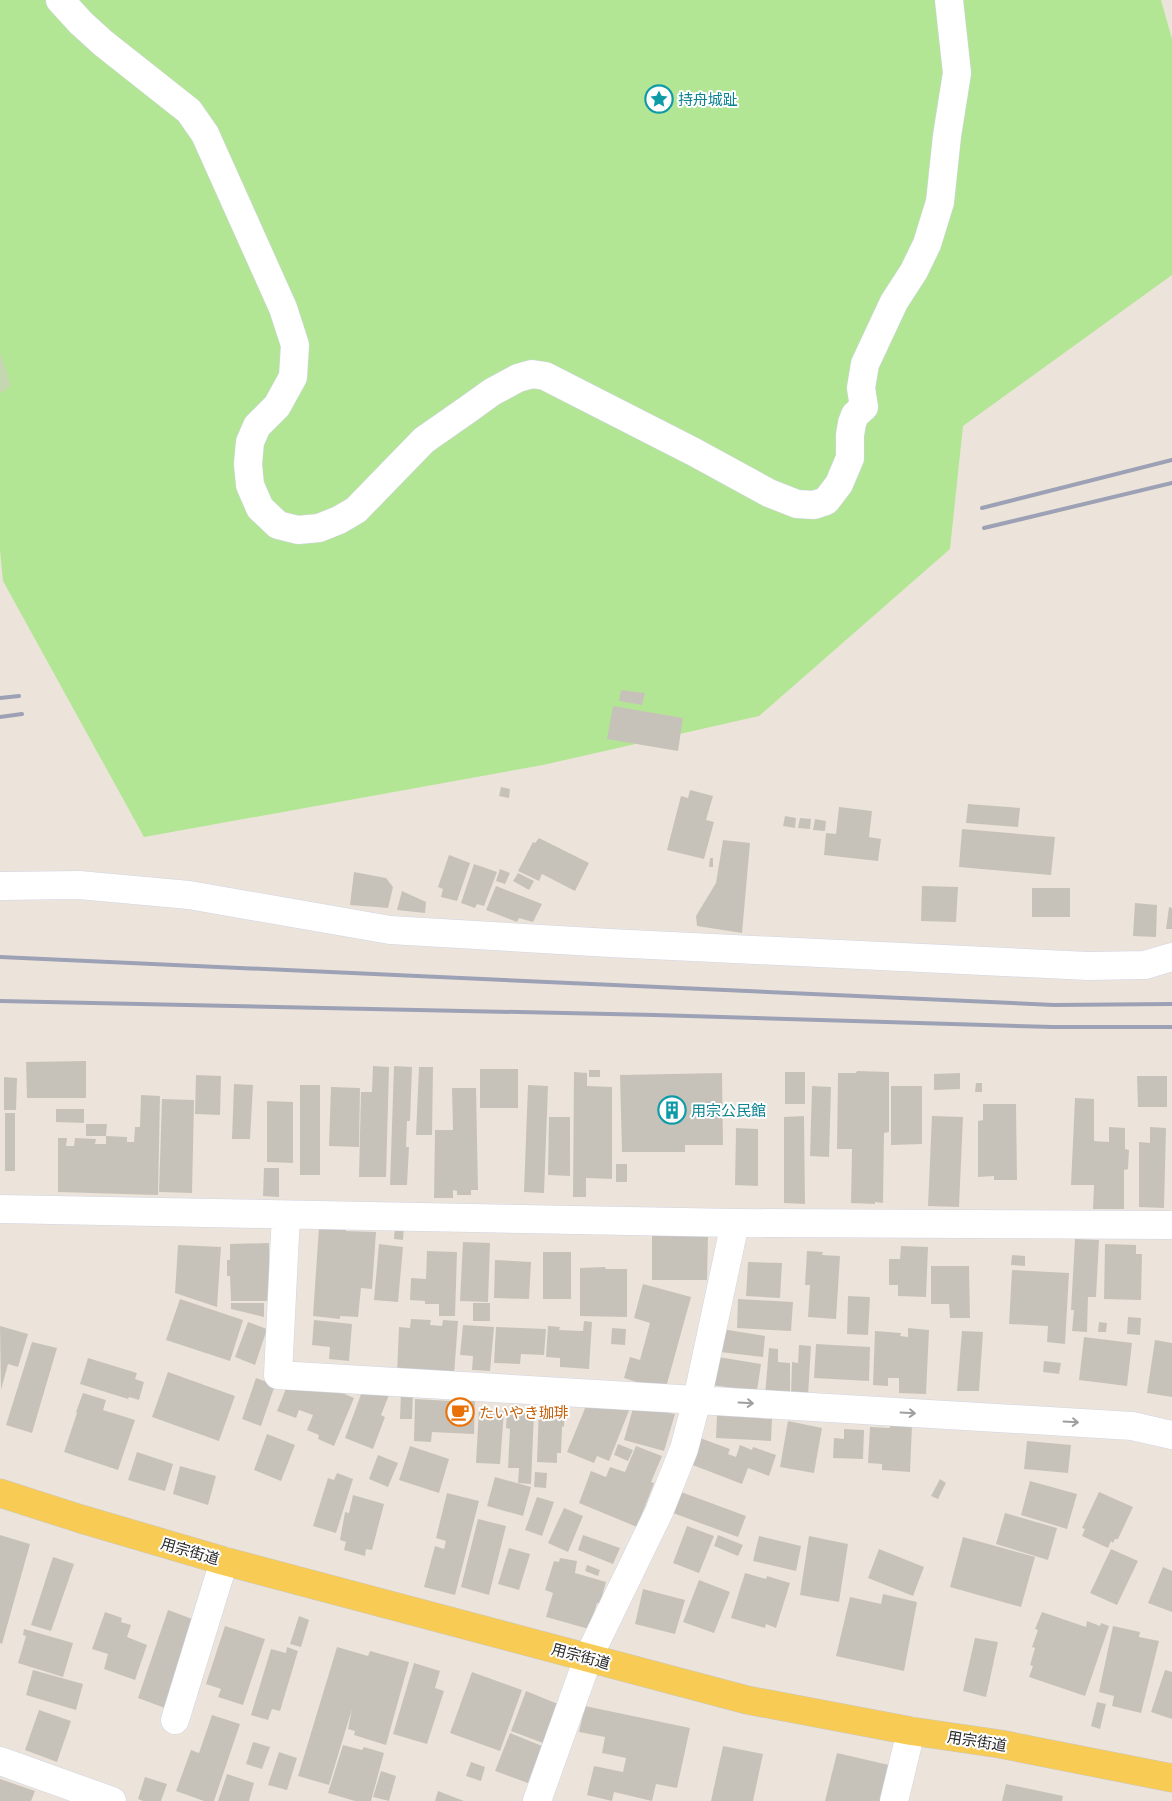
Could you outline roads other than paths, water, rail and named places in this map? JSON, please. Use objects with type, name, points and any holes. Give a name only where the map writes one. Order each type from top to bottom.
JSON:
[{"type":"main road","name":"用宗街道","points":[[0,1493],[81,1520],[224,1561],[748,1700],[910,1731],[1000,1744],[1172,1778]]},
{"type":"street","points":[[60,0],[103,43],[189,111],[204,134],[283,308],[296,345],[293,377],[277,406],[257,426],[250,442],[248,464],[250,485],[260,508],[278,525],[298,530],[319,528],[339,520],[356,510],[375,488],[424,440],[492,392],[518,378],[532,374],[545,376],[694,452],[769,493],[797,504],[814,505],[826,501],[839,484],[850,458],[852,423],[856,415],[864,407],[861,388],[865,364],[894,302],[914,271],[927,244],[940,202],[947,136],[957,73],[949,0]]},
{"type":"street","points":[[0,886],[79,885],[189,895],[390,930],[610,943],[1088,966],[1145,965],[1172,957]]},
{"type":"street","points":[[0,1209],[735,1223],[1172,1224]]},
{"type":"street","points":[[286,1215],[278,1375],[1132,1426],[1172,1436]]},
{"type":"street","points":[[537,1801],[588,1658],[659,1512],[684,1449],[698,1400],[735,1223]]},
{"type":"street","points":[[175,1720],[224,1561]]},
{"type":"street","points":[[894,1801],[910,1731]]},
{"type":"street","points":[[0,1761],[98,1799]]},
{"type":"railway","points":[[982,508],[1172,460]]},
{"type":"railway","points":[[984,528],[1172,483]]},
{"type":"railway","points":[[0,698],[19,696]]},
{"type":"railway","points":[[0,717],[22,714]]},
{"type":"railway","points":[[0,957],[1054,1005],[1172,1004]]},
{"type":"railway","points":[[0,1001],[655,1015],[1053,1027],[1172,1027]]},
{"type":"place","name":"持舟城趾","points":[[659,99]]},
{"type":"place","name":"用宗公民館","points":[[672,1110]]},
{"type":"place","name":"たいやき珈琲","points":[[460,1412]]}]
